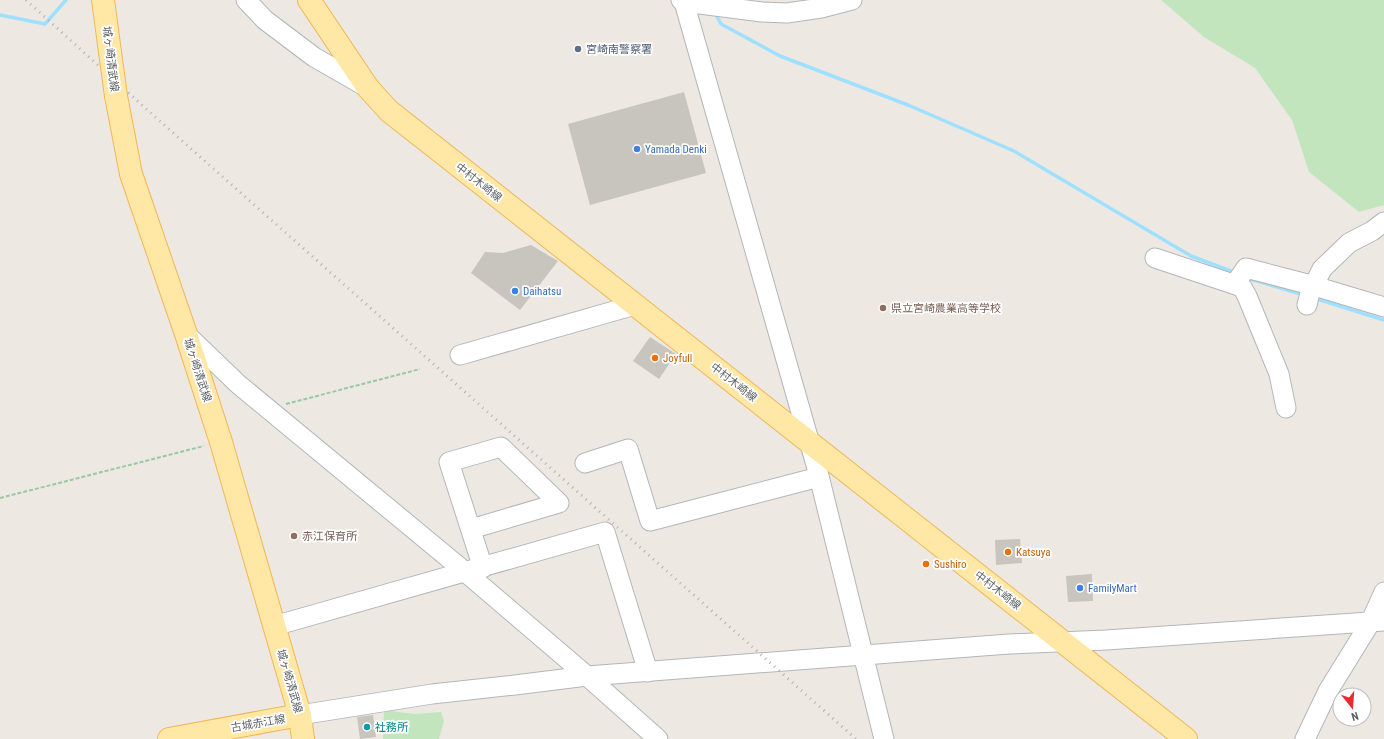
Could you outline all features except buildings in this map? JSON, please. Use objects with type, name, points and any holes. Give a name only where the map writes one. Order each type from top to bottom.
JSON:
[{"type":"main road","name":"城ヶ崎清武線","points":[[103,0],[116,96],[131,174],[186,334],[221,442],[300,715],[303,739]]},
{"type":"main road","name":"中村木崎線","points":[[308,0],[368,88],[389,111],[1186,739]]},
{"type":"main road","name":"古城赤江線","points":[[169,739],[300,715]]},
{"type":"street","points":[[246,0],[266,20],[314,57],[368,88]]},
{"type":"street","points":[[852,0],[821,8],[787,13],[762,12],[682,1],[820,477],[862,655],[884,739]]},
{"type":"street","points":[[1310,294],[1322,269],[1349,243],[1372,232],[1384,222]]},
{"type":"street","points":[[1155,258],[1242,287],[1279,374],[1286,408]]},
{"type":"street","points":[[1235,284],[1246,268],[1310,294],[1384,307]]},
{"type":"street","points":[[460,356],[636,305]]},
{"type":"street","points":[[186,334],[238,384],[268,409],[474,570],[587,676],[658,739]]},
{"type":"street","points":[[471,529],[560,503],[501,447],[449,462],[471,529],[474,570]]},
{"type":"street","points":[[585,462],[628,449],[650,521],[820,477]]},
{"type":"street","points":[[274,626],[605,532],[648,672]]},
{"type":"street","points":[[1305,739],[1328,691],[1377,622],[1384,592]]},
{"type":"street","points":[[300,715],[432,694],[587,676],[1063,641],[1106,640],[1377,622]]},
{"type":"path","points":[[268,409],[420,369]]},
{"type":"path","points":[[0,498],[221,442]]},
{"type":"green space","points":[[1161,0],[1384,0],[1384,205],[1359,212],[1309,172],[1292,120],[1255,68],[1204,37]]},
{"type":"green space","points":[[384,710],[414,714],[441,712],[444,721],[439,739],[383,739]]},
{"type":"waterway","points":[[0,15],[45,24],[66,0]]},
{"type":"waterway","points":[[715,13],[721,24],[780,56],[908,105],[1014,151],[1191,256],[1236,273]]},
{"type":"waterway","points":[[1247,278],[1304,295]]},
{"type":"waterway","points":[[1314,298],[1384,320]]},
{"type":"railway","points":[[26,0],[153,115],[856,739]]},
{"type":"place","name":"宮崎南警察署","points":[[578,49]]},
{"type":"place","name":"Yamada Denki","points":[[637,149]]},
{"type":"place","name":"Daihatsu","points":[[515,291]]},
{"type":"place","name":"県立宮崎農業高等学校","points":[[883,308]]},
{"type":"place","name":"Joyfull","points":[[655,358]]},
{"type":"place","name":"赤江保育所","points":[[294,536]]},
{"type":"place","name":"Katsuya","points":[[1008,552]]},
{"type":"place","name":"Sushiro","points":[[926,564]]},
{"type":"place","name":"FamilyMart","points":[[1080,588]]},
{"type":"place","name":"社務所","points":[[367,727]]}]
